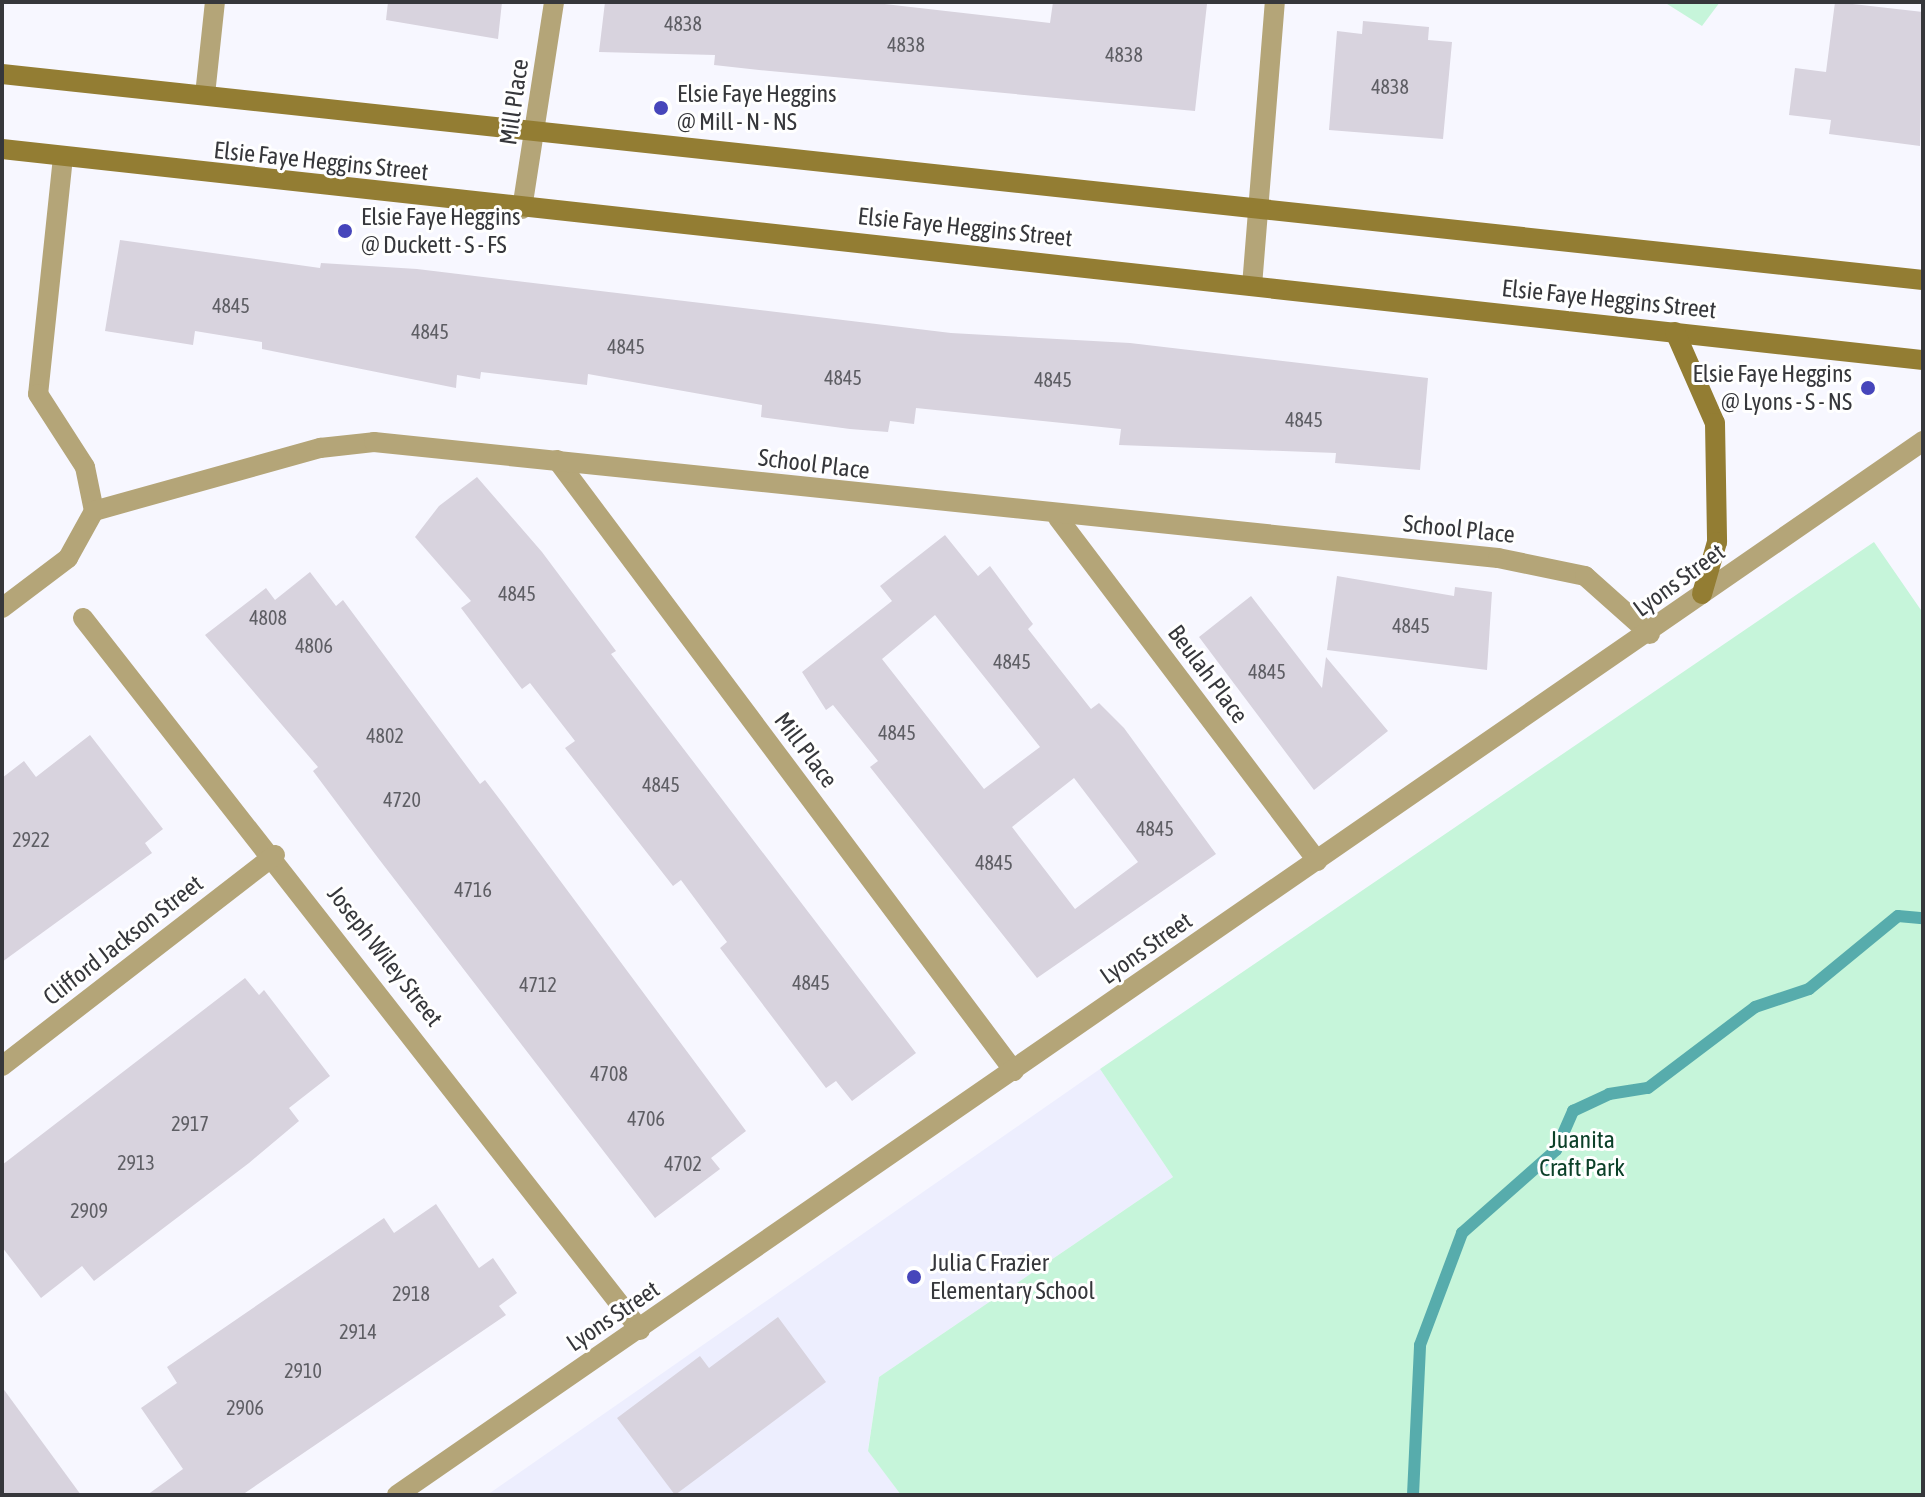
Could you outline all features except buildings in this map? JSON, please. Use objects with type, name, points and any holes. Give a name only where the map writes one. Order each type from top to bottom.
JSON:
[{"type":"main road","name":"Elsie Faye Heggins Street","points":[[2,74],[536,135],[1923,280]]},
{"type":"main road","name":"Elsie Faye Heggins Street","points":[[2,149],[522,209],[1923,360]]},
{"type":"main road","points":[[1675,332],[1715,423],[1717,542],[1702,594]]},
{"type":"street","points":[[205,95],[215,2]]},
{"type":"street","name":"Mill Place","points":[[522,209],[536,135],[554,2]]},
{"type":"street","points":[[1252,286],[1275,2]]},
{"type":"street","points":[[2,608],[68,558],[94,511],[85,467],[38,394],[63,157]]},
{"type":"street","name":"Lyons Street","points":[[397,1495],[1650,634],[1702,594],[1923,441]]},
{"type":"street","name":"School Place","points":[[94,511],[274,459],[374,442],[1058,518],[1498,558],[1585,576],[1650,634]]},
{"type":"street","name":"Mill Place","points":[[557,460],[1014,1071]]},
{"type":"street","name":"Beulah Place","points":[[1058,518],[1317,861]]},
{"type":"street","name":"Joseph Wiley Street","points":[[83,618],[275,855],[640,1330]]},
{"type":"street","name":"Clifford Jackson Street","points":[[2,1066],[275,855]]},
{"type":"shaded area","name":"Julia C Frazier Elementary School","points":[[1100,1069],[1173,1177],[879,1377],[868,1450],[901,1495],[487,1495]]},
{"type":"green space","points":[[1664,2],[1720,2],[1702,26]]},
{"type":"green space","name":"Juanita Craft Park","points":[[1874,542],[1923,613],[1923,1495],[901,1495],[868,1451],[879,1377],[1173,1177],[1100,1069]]},
{"type":"waterway","points":[[1413,1495],[1420,1345],[1462,1233],[1556,1150],[1573,1111],[1609,1094],[1648,1088],[1755,1007],[1809,989],[1898,916],[1923,918]]},
{"type":"place","name":"Elsie Faye Heggins @ Mill - N - NS","points":[[661,108]]},
{"type":"place","name":"Elsie Faye Heggins @ Duckett - S - FS","points":[[345,231]]},
{"type":"place","name":"Elsie Faye Heggins @ Lyons - S - NS","points":[[1868,388]]},
{"type":"place","name":"Julia C Frazier Elementary School","points":[[914,1277]]}]
